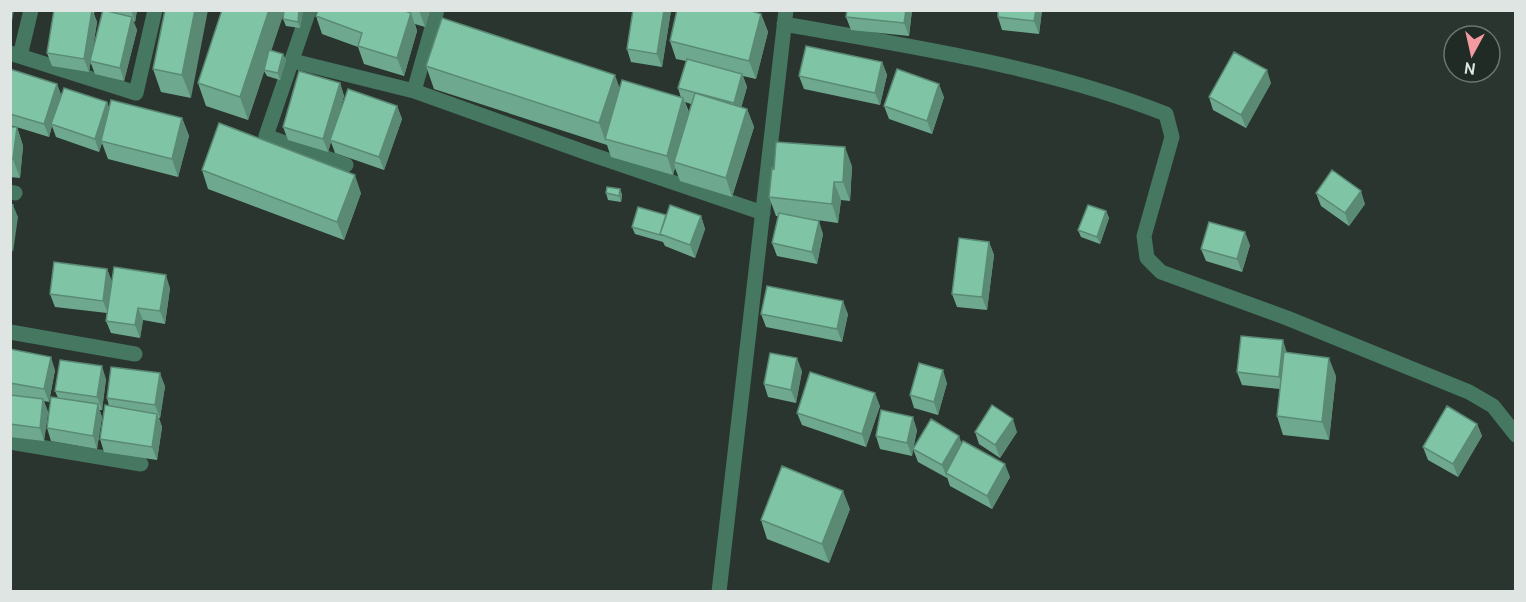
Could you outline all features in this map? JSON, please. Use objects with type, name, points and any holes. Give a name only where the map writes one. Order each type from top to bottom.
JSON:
[{"type":"street","points":[[31,10],[15,54],[136,93],[155,10]]},
{"type":"street","points":[[309,10],[266,136],[346,165]]},
{"type":"street","points":[[414,91],[437,10]]},
{"type":"street","points":[[719,591],[729,521],[785,17],[1065,81],[1145,105],[1166,114],[1172,137],[1144,236],[1147,258],[1161,272],[1287,318],[1469,392],[1493,406],[1515,435]]},
{"type":"street","points":[[293,61],[414,91],[763,213]]},
{"type":"street","points":[[10,332],[135,354]]},
{"type":"street","points":[[10,442],[141,464]]},
{"type":"building","points":[[54,10],[92,10],[84,59],[47,53]]},
{"type":"building","points":[[103,10],[132,17],[120,68],[90,61]]},
{"type":"building","points":[[165,10],[195,10],[182,75],[153,69]]},
{"type":"building","points":[[222,10],[269,10],[240,97],[198,83]]},
{"type":"building","points":[[284,10],[299,10],[298,22],[283,19]]},
{"type":"building","points":[[318,10],[402,10],[411,13],[397,58],[358,46],[362,33],[316,16]]},
{"type":"building","points":[[633,10],[664,10],[657,54],[627,49]]},
{"type":"building","points":[[677,10],[748,10],[761,14],[749,61],[670,41]]},
{"type":"building","points":[[847,10],[906,10],[904,23],[846,17]]},
{"type":"building","points":[[998,10],[1036,10],[1034,21],[998,17]]},
{"type":"building","points":[[442,18],[615,75],[599,123],[426,66]]},
{"type":"building","points":[[806,46],[882,62],[875,93],[799,76]]},
{"type":"building","points":[[269,50],[283,54],[278,73],[264,70]]},
{"type":"building","points":[[1234,52],[1267,70],[1241,115],[1209,97]]},
{"type":"building","points":[[687,59],[742,74],[734,103],[678,88]]},
{"type":"building","points":[[10,69],[57,84],[44,124],[10,114]]},
{"type":"building","points":[[897,69],[939,84],[927,121],[884,106]]},
{"type":"building","points":[[299,71],[340,83],[323,139],[283,127]]},
{"type":"building","points":[[622,80],[683,98],[667,156],[605,139]]},
{"type":"building","points":[[64,88],[107,102],[95,139],[51,124]]},
{"type":"building","points":[[348,89],[397,106],[379,157],[330,140]]},
{"type":"building","points":[[695,93],[747,109],[726,178],[674,162]]},
{"type":"building","points":[[111,100],[182,118],[172,159],[101,141]]},
{"type":"building","points":[[219,123],[355,175],[337,222],[202,170]]},
{"type":"building","points":[[10,127],[17,127],[13,159],[10,159]]},
{"type":"building","points":[[776,142],[845,147],[843,182],[834,182],[832,204],[769,197]]},
{"type":"building","points":[[1332,170],[1361,191],[1345,213],[1316,193]]},
{"type":"building","points":[[607,187],[620,189],[619,196],[606,193]]},
{"type":"building","points":[[10,204],[13,205],[10,221]]},
{"type":"building","points":[[670,205],[701,216],[690,245],[660,234]]},
{"type":"building","points":[[1088,205],[1106,211],[1097,237],[1078,230]]},
{"type":"building","points":[[638,207],[666,215],[660,235],[632,227]]},
{"type":"building","points":[[779,213],[819,221],[812,252],[772,243]]},
{"type":"building","points":[[1209,222],[1245,232],[1237,259],[1201,249]]},
{"type":"building","points":[[959,238],[989,242],[982,297],[952,294]]},
{"type":"building","points":[[54,262],[107,269],[103,301],[50,294]]},
{"type":"building","points":[[114,267],[166,275],[160,311],[138,308],[135,325],[106,321]]},
{"type":"building","points":[[767,286],[843,301],[837,329],[761,314]]},
{"type":"building","points":[[1241,336],[1283,340],[1279,377],[1237,372]]},
{"type":"building","points":[[10,349],[51,357],[44,389],[10,383]]},
{"type":"building","points":[[1284,352],[1329,358],[1322,422],[1277,416]]},
{"type":"building","points":[[770,353],[797,358],[791,390],[764,384]]},
{"type":"building","points":[[60,360],[102,366],[97,397],[55,391]]},
{"type":"building","points":[[919,363],[943,370],[934,402],[910,395]]},
{"type":"building","points":[[111,367],[160,373],[155,405],[107,398]]},
{"type":"building","points":[[810,372],[875,393],[862,434],[797,413]]},
{"type":"building","points":[[10,395],[43,399],[40,428],[10,424]]},
{"type":"building","points":[[51,397],[98,404],[93,436],[47,428]]},
{"type":"building","points":[[105,405],[157,414],[152,447],[100,439]]},
{"type":"building","points":[[992,405],[1013,419],[995,445],[975,432]]},
{"type":"building","points":[[1447,406],[1477,424],[1453,464],[1423,447]]},
{"type":"building","points":[[881,410],[913,417],[907,443],[876,436]]},
{"type":"building","points":[[931,419],[959,436],[942,465],[913,449]]},
{"type":"building","points":[[963,441],[1005,464],[987,496],[946,473]]},
{"type":"building","points":[[782,466],[843,491],[822,544],[761,520]]}]
